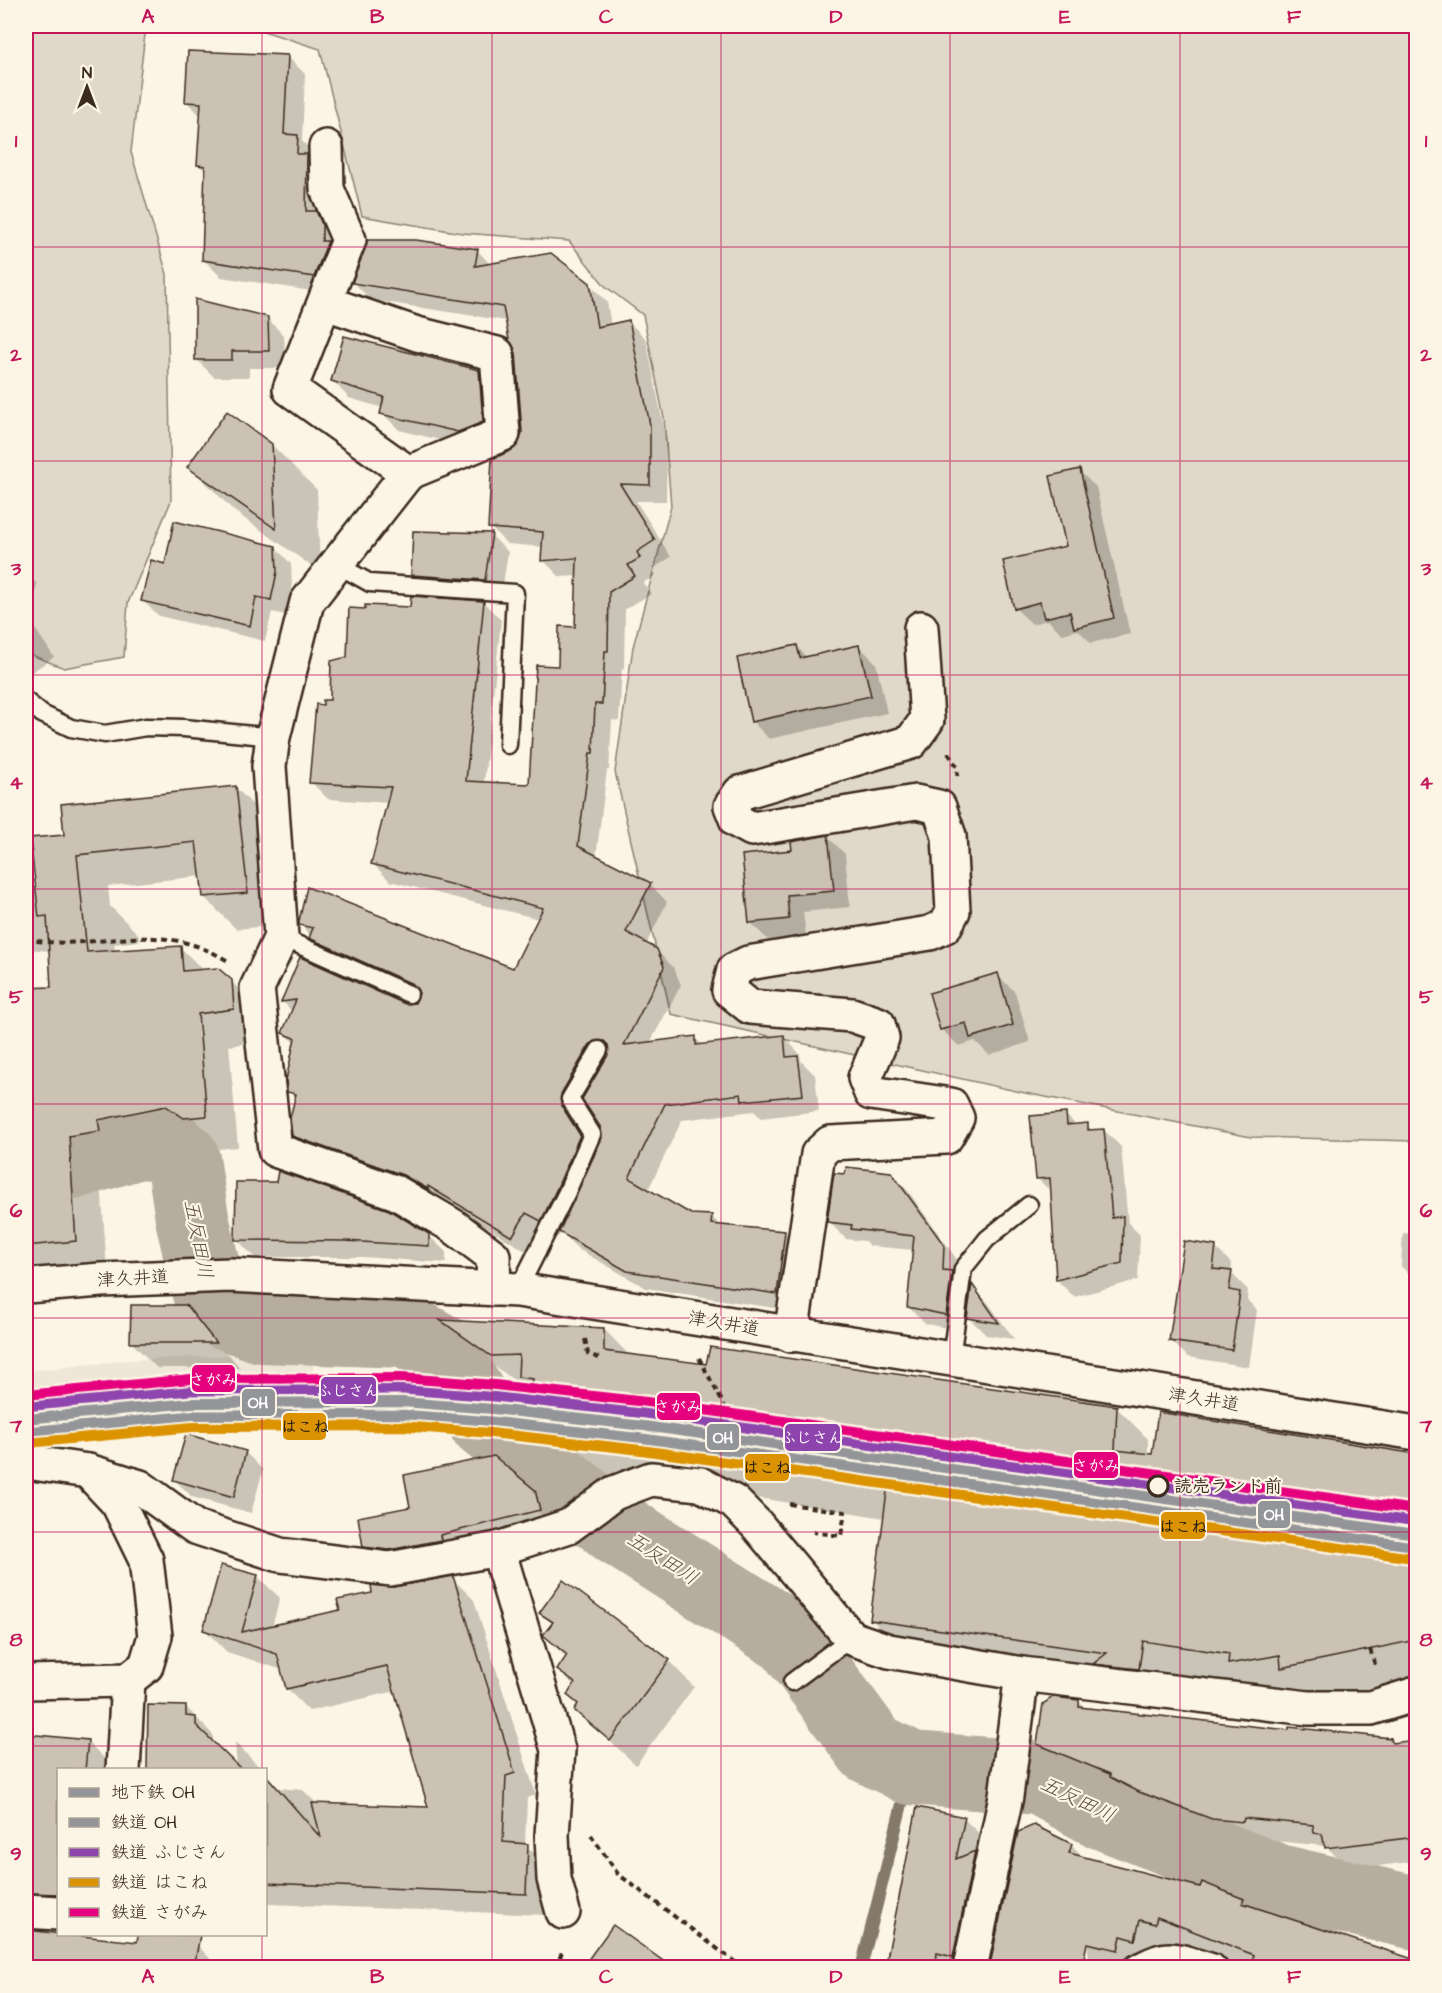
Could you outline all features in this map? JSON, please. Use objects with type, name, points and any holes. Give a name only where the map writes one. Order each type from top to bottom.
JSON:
[{"type":"street","points":[[326,147],[327,189],[349,240],[326,303],[290,389],[408,473]]},
{"type":"street","points":[[326,303],[417,334],[497,354],[503,434],[408,473],[307,602],[273,737],[269,766],[281,937],[257,988],[275,1150],[397,1192],[453,1227],[493,1256],[506,1290]]},
{"type":"street","points":[[791,1335],[818,1154],[830,1143],[946,1137],[957,1118],[951,1105],[871,1093],[865,1078],[882,1038],[878,1024],[852,1015],[750,1007],[729,990],[734,970],[748,963],[930,933],[945,926],[953,911],[949,836],[939,807],[916,802],[753,829],[737,821],[731,806],[740,793],[911,742],[927,720],[921,628]]},
{"type":"street","name":"津久井道","points":[[26,1286],[230,1275],[506,1290],[1416,1433]]},
{"type":"street","points":[[26,1462],[88,1471],[140,1487],[195,1527],[280,1556],[390,1569],[498,1549],[569,1526],[614,1493],[651,1479],[700,1484],[734,1502],[758,1525],[839,1646],[889,1651],[1022,1674],[1308,1708],[1371,1708],[1416,1694]]},
{"type":"street","points":[[26,1682],[128,1680],[146,1666],[155,1636],[146,1560],[117,1503],[88,1471]]},
{"type":"street","points":[[498,1549],[558,1750],[553,1857],[554,1879],[563,1912]]},
{"type":"street","points":[[970,1968],[1006,1796],[1022,1674]]},
{"type":"street","points":[[123,1768],[128,1680]]},
{"type":"street","points":[[26,1911],[57,1913]]},
{"type":"lane","points":[[336,564],[370,583],[515,593],[508,745]]},
{"type":"lane","points":[[26,701],[42,714],[71,728],[105,734],[146,727],[184,728],[273,737]]},
{"type":"lane","points":[[281,937],[410,994]]},
{"type":"lane","points":[[506,1290],[567,1192],[592,1134],[570,1099],[599,1050]]},
{"type":"lane","points":[[951,1359],[963,1269],[987,1239],[1029,1205]]},
{"type":"lane","points":[[792,1682],[839,1646]]},
{"type":"lane","points":[[1128,1968],[1143,1958],[1169,1950],[1215,1963],[1220,1968]]},
{"type":"path","points":[[26,939],[48,944],[136,936],[174,938],[208,949],[227,961],[257,988]]},
{"type":"path","points":[[586,1334],[584,1342],[588,1354],[599,1358]]},
{"type":"path","points":[[699,1357],[765,1482]]},
{"type":"path","points":[[787,1504],[845,1512],[841,1536],[810,1532]]},
{"type":"path","points":[[1370,1649],[1375,1665]]},
{"type":"path","points":[[586,1828],[618,1874],[743,1968]]},
{"type":"shaded area","points":[[26,26],[146,26],[131,152],[167,274],[171,501],[128,603],[124,657],[64,668],[26,653]]},
{"type":"shaded area","points":[[231,26],[1416,26],[1416,1141],[1251,1137],[1025,1093],[671,1014],[615,772],[633,647],[671,506],[664,418],[643,315],[605,286],[569,241],[462,233],[362,216],[320,49],[251,27]]},
{"type":"shaded area","points":[[232,1355],[313,1355],[313,1422],[188,1427],[26,1442],[26,1371],[131,1360]]},
{"type":"building","points":[[188,51],[288,55],[284,134],[298,135],[297,154],[307,154],[306,211],[316,211],[322,224],[322,241],[328,241],[314,277],[202,260],[205,166],[197,165],[201,103],[185,102]]},
{"type":"building","points":[[367,240],[416,240],[478,249],[475,266],[551,253],[590,283],[597,327],[629,320],[650,425],[650,485],[620,484],[655,540],[637,552],[640,558],[628,565],[635,576],[609,592],[608,651],[605,651],[602,704],[595,704],[593,753],[590,753],[578,846],[651,883],[626,932],[657,949],[664,967],[624,1045],[696,1036],[696,1045],[784,1035],[786,1057],[798,1056],[803,1095],[742,1101],[741,1094],[665,1104],[629,1178],[691,1214],[712,1215],[711,1224],[785,1231],[777,1294],[627,1271],[559,1232],[602,1138],[601,1128],[582,1099],[608,1055],[608,1045],[604,1041],[594,1041],[590,1044],[561,1094],[561,1105],[580,1135],[557,1188],[541,1221],[526,1213],[512,1237],[428,1186],[428,1189],[403,1175],[292,1136],[290,1118],[296,1094],[287,1092],[286,1080],[295,1038],[282,1033],[296,1000],[281,1002],[300,957],[405,1004],[415,1003],[419,993],[413,984],[309,938],[313,928],[299,925],[307,887],[513,968],[543,908],[371,864],[391,787],[309,783],[316,704],[323,705],[323,700],[330,700],[331,661],[347,657],[349,608],[365,609],[365,605],[410,607],[411,596],[484,601],[466,781],[529,784],[536,665],[558,666],[559,626],[575,627],[577,558],[541,561],[543,532],[488,528],[492,459],[510,451],[518,444],[522,433],[516,353],[509,340],[503,307],[352,283]]},
{"type":"building","points":[[195,299],[268,317],[269,351],[232,351],[232,360],[195,360]]},
{"type":"building","points":[[344,336],[479,370],[483,422],[458,432],[380,414],[384,397],[331,381]]},
{"type":"building","points":[[227,411],[272,444],[276,529],[187,467]]},
{"type":"building","points":[[1080,469],[1114,618],[1074,628],[1070,612],[1044,618],[1040,602],[1014,609],[1003,561],[1066,546],[1050,476]]},
{"type":"building","points":[[174,521],[276,546],[277,572],[271,600],[256,597],[250,626],[141,601],[151,560],[165,564]]},
{"type":"building","points":[[413,531],[492,533],[485,580],[411,575]]},
{"type":"building","points":[[797,645],[800,658],[859,645],[871,696],[751,722],[737,658]]},
{"type":"building","points":[[236,786],[248,893],[203,897],[196,842],[77,855],[87,952],[181,946],[183,971],[218,968],[232,980],[234,1009],[198,1014],[207,1116],[184,1118],[166,1106],[98,1120],[100,1131],[69,1136],[76,1241],[26,1246],[26,988],[51,987],[47,916],[39,917],[30,838],[64,835],[61,804]]},
{"type":"building","points":[[828,835],[834,891],[787,895],[789,919],[749,923],[742,855],[792,850],[791,842]]},
{"type":"building","points":[[998,973],[1013,1025],[970,1038],[966,1023],[940,1030],[929,993]]},
{"type":"building","points":[[1066,1113],[1067,1125],[1088,1123],[1088,1130],[1104,1129],[1112,1218],[1123,1216],[1122,1263],[1056,1280],[1050,1178],[1036,1179],[1030,1116]]},
{"type":"building","points":[[846,1167],[891,1172],[944,1245],[943,1270],[952,1271],[946,1315],[907,1307],[914,1236],[851,1229],[852,1225],[827,1222],[834,1173],[845,1174]]},
{"type":"building","points":[[278,1171],[389,1210],[429,1234],[429,1246],[345,1241],[235,1240],[236,1182],[276,1182]]},
{"type":"building","points":[[1184,1241],[1216,1246],[1213,1269],[1232,1271],[1229,1290],[1240,1292],[1232,1350],[1169,1341]]},
{"type":"building","points":[[972,1284],[999,1323],[967,1318]]},
{"type":"building","points":[[131,1305],[186,1305],[216,1343],[130,1343]]},
{"type":"building","points":[[440,1320],[604,1328],[604,1351],[706,1364],[710,1347],[1117,1406],[1115,1450],[1152,1454],[1158,1412],[1416,1454],[1416,1640],[1281,1668],[1280,1655],[1228,1664],[1229,1654],[1143,1641],[1139,1669],[1093,1664],[1107,1653],[870,1620],[887,1491],[529,1436],[533,1379],[518,1377],[519,1355],[491,1356]]},
{"type":"building","points":[[186,1434],[246,1451],[234,1497],[173,1480]]},
{"type":"building","points":[[494,1456],[535,1490],[540,1510],[440,1535],[441,1540],[389,1550],[363,1547],[358,1517],[410,1507],[404,1475]]},
{"type":"building","points":[[221,1565],[258,1575],[242,1632],[340,1610],[337,1600],[372,1593],[371,1585],[393,1587],[453,1576],[515,1773],[506,1776],[503,1842],[528,1844],[526,1894],[267,1883],[267,1776],[321,1838],[312,1803],[428,1807],[387,1666],[286,1689],[277,1654],[203,1630]]},
{"type":"building","points":[[563,1580],[670,1660],[610,1741],[574,1710],[578,1704],[567,1695],[575,1683],[557,1670],[567,1655],[543,1635],[553,1622],[539,1613]]},
{"type":"building","points":[[1053,1697],[1079,1700],[1079,1707],[1289,1730],[1289,1727],[1391,1738],[1392,1743],[1416,1740],[1416,1837],[1325,1848],[1322,1834],[1314,1833],[1313,1825],[1244,1818],[1243,1822],[1212,1819],[1139,1792],[1110,1777],[1110,1774],[1037,1744],[1043,1704]]},
{"type":"building","points":[[148,1705],[186,1706],[186,1716],[196,1717],[196,1725],[240,1768],[147,1768]]},
{"type":"building","points":[[26,1734],[88,1740],[85,1768],[57,1768],[57,1894],[26,1893]]},
{"type":"building","points":[[917,1807],[965,1817],[956,1859],[975,1851],[953,1957],[937,1953],[934,1968],[885,1968]]},
{"type":"building","points":[[1034,1825],[1072,1844],[1069,1853],[1200,1887],[1202,1882],[1244,1899],[1242,1903],[1416,1960],[1416,1968],[1275,1968],[1252,1960],[1254,1955],[1157,1917],[1155,1924],[1140,1920],[1135,1940],[1121,1936],[1118,1950],[1087,1943],[1082,1968],[1001,1968],[990,1965],[1018,1832]]},
{"type":"building","points":[[613,1925],[673,1968],[582,1968]]},
{"type":"building","points":[[26,1930],[57,1933],[57,1936],[82,1936],[137,1942],[138,1936],[200,1936],[194,1968],[26,1968]]},
{"type":"waterway","name":"五反田川","points":[[26,1177],[139,1142],[167,1144],[183,1159],[192,1218],[210,1297],[227,1313],[262,1326],[406,1331],[442,1351],[485,1422],[618,1529],[791,1639],[871,1748],[911,1768],[1040,1778],[1101,1812],[1278,1881],[1416,1913]]},
{"type":"waterway","points":[[861,1968],[911,1768]]},
{"type":"metro line","name":"OH","points":[[26,1419],[191,1403],[402,1402],[493,1409],[644,1426],[1416,1534]]},
{"type":"rail line","name":"さがみ","points":[[26,1395],[191,1379],[402,1378],[495,1385],[647,1402],[1416,1510]]},
{"type":"rail line","name":"ふじさん","points":[[26,1407],[191,1391],[402,1390],[494,1397],[646,1414],[1416,1522]]},
{"type":"rail line","name":"OH","points":[[27,1431],[192,1415],[402,1414],[492,1421],[642,1438],[1414,1546]]},
{"type":"rail line","name":"はこね","points":[[28,1443],[192,1427],[401,1426],[491,1433],[641,1450],[1413,1558]]},
{"type":"place","name":"読売ランド前","points":[[1158,1486]]}]
